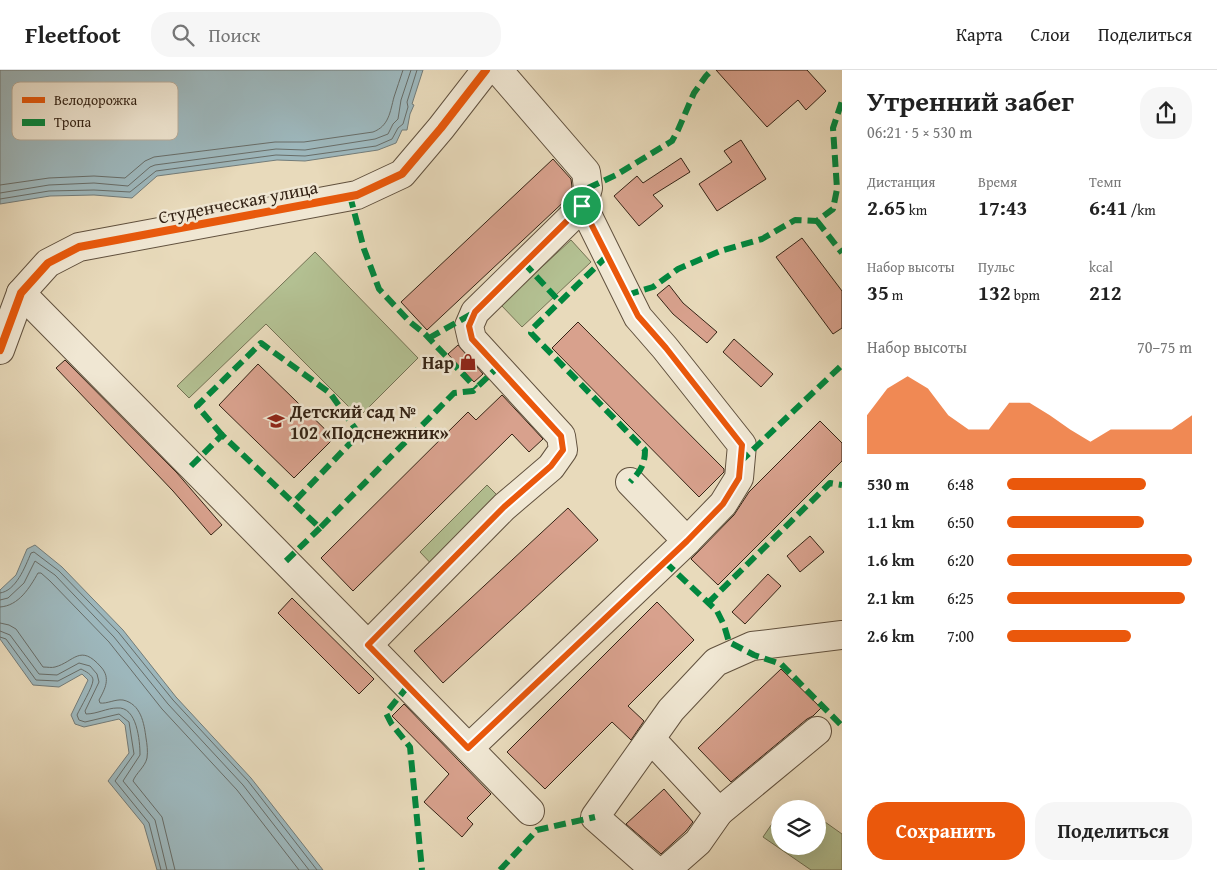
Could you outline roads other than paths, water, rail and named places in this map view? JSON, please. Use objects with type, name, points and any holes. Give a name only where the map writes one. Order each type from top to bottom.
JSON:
[{"type":"street","name":"Студенческая улица","points":[[0,350],[21,293],[48,263],[79,247],[357,195],[402,174],[486,70]]},
{"type":"street","points":[[368,645],[504,507],[551,466],[563,450],[561,436],[472,339],[469,326],[475,312],[582,206],[588,188],[586,172],[498,70]]},
{"type":"street","points":[[468,748],[687,541],[723,504],[739,478],[742,445],[666,348],[638,316],[582,206]]},
{"type":"street","points":[[21,293],[530,811]]},
{"type":"street","points":[[630,482],[687,541]]},
{"type":"street","points":[[655,870],[595,817],[671,710],[716,662],[752,646],[842,635]]},
{"type":"street","points":[[666,870],[698,842],[719,812],[817,731]]},
{"type":"street","points":[[650,739],[719,812]]},
{"type":"water","points":[[0,70],[423,70],[412,104],[414,105],[407,130],[402,130],[396,143],[378,150],[305,161],[277,160],[157,176],[132,198],[94,195],[50,196],[0,204]]},
{"type":"water","points":[[35,545],[62,567],[123,630],[176,697],[251,778],[323,870],[157,870],[144,825],[108,781],[129,753],[125,725],[119,719],[84,727],[75,724],[71,715],[88,680],[82,674],[59,687],[33,685],[0,639],[0,590],[16,575],[27,549]]},
{"type":"place","name":"Нар","points":[[468,362]]},
{"type":"place","name":"Детский сад № 102 «Подснежник»","points":[[276,421]]}]
